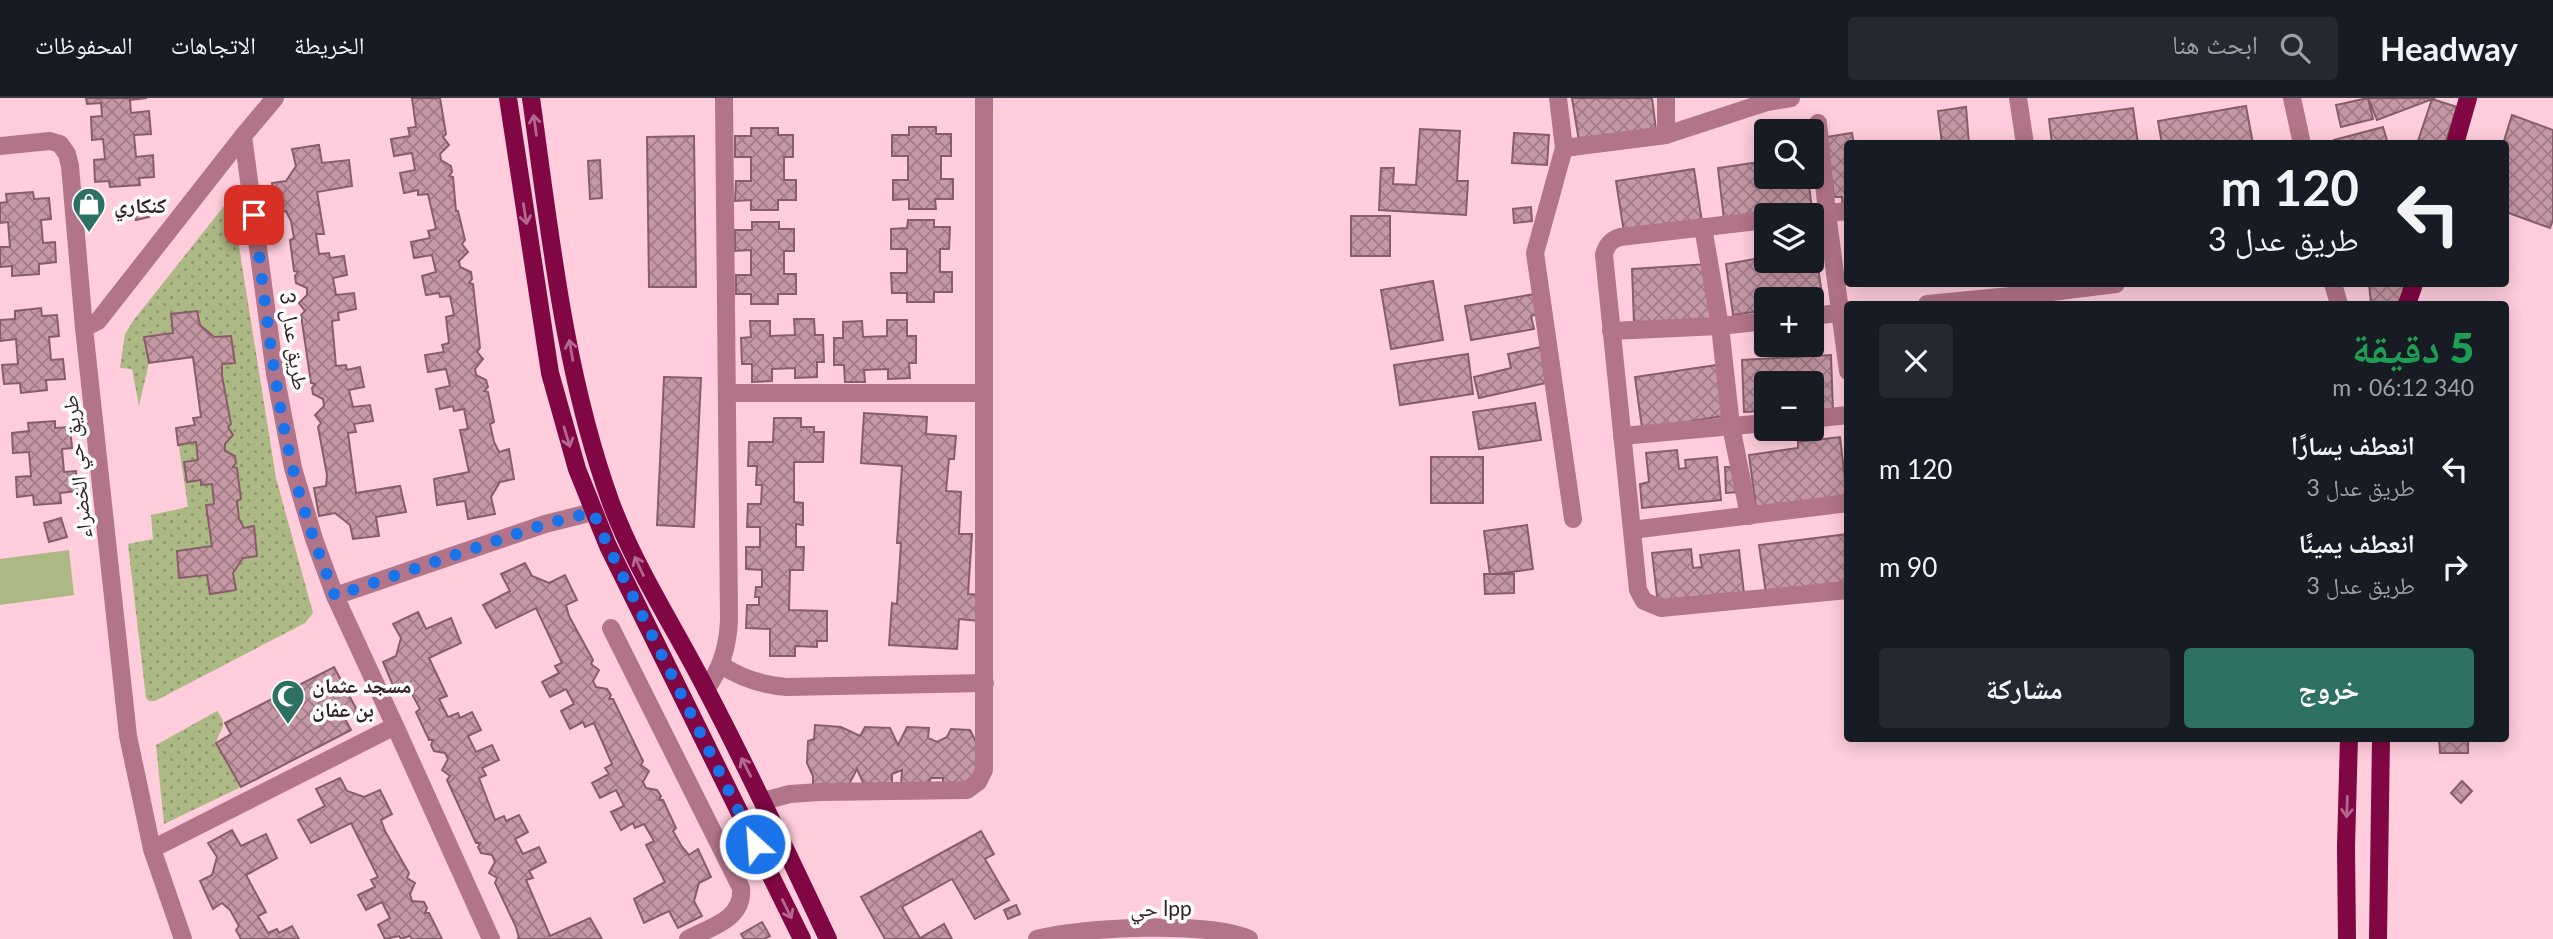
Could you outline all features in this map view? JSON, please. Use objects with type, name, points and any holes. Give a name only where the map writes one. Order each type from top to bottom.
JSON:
[{"type":"main road","points":[[508,98],[550,373],[576,469],[608,546],[802,939]]},
{"type":"main road","points":[[531,98],[549,228],[577,386],[612,505],[645,580],[706,689],[763,801],[828,939]]},
{"type":"main road","points":[[2456,140],[2468,98]]},
{"type":"main road","points":[[2347,939],[2349,742]]},
{"type":"main road","points":[[2378,939],[2381,742]]},
{"type":"street","points":[[84,328],[98,321],[275,98]]},
{"type":"street","points":[[706,689],[720,665],[727,643],[729,621],[724,98]]},
{"type":"street","points":[[763,801],[804,792],[967,790],[973,787],[984,770],[984,98]]},
{"type":"street","points":[[1558,98],[1564,148],[1535,253],[1573,519]]},
{"type":"street","points":[[1666,98],[1666,135]]},
{"type":"street","points":[[1564,148],[1666,135],[1767,100],[1791,98]]},
{"type":"street","points":[[2018,98],[2024,140]]},
{"type":"street","points":[[2292,98],[2301,140]]},
{"type":"street","name":"طريق عدل 3","points":[[243,136],[275,374],[293,468],[314,539],[335,596],[395,726]]},
{"type":"street","name":"طريق حي الخضراء","points":[[0,146],[50,141],[60,144],[67,153],[128,736],[152,849],[183,939]]},
{"type":"street","points":[[1824,183],[1844,312],[1824,314]]},
{"type":"street","points":[[1824,213],[1844,211]]},
{"type":"street","points":[[1754,221],[1619,237],[1609,243],[1604,255],[1638,590],[1644,601],[1654,607],[1844,590]]},
{"type":"street","points":[[1703,227],[1720,326],[1731,426],[1749,516]]},
{"type":"street","points":[[1961,301],[2095,287]]},
{"type":"street","points":[[1611,331],[1754,322]]},
{"type":"street","points":[[728,393],[984,393]]},
{"type":"street","points":[[1824,418],[1844,415]]},
{"type":"street","points":[[1622,436],[1754,424]]},
{"type":"street","points":[[1632,530],[1844,504]]},
{"type":"street","points":[[335,596],[545,524],[593,512]]},
{"type":"street","points":[[611,628],[741,888],[741,903],[732,916],[688,939]]},
{"type":"street","points":[[720,665],[758,683],[786,687],[985,683]]},
{"type":"street","points":[[152,849],[395,726],[491,939]]},
{"type":"street","name":"حي lpp","points":[[1037,939],[1194,928],[1249,939]]},
{"type":"green space","points":[[228,205],[233,209],[276,478],[313,613],[305,623],[155,701],[149,701],[146,698],[128,544],[153,539],[151,515],[188,507],[176,428],[194,425],[193,418],[201,416],[193,358],[149,363],[139,406],[132,369],[120,368],[125,334],[224,206]]},
{"type":"green space","points":[[69,550],[74,595],[0,605],[0,559]]},
{"type":"green space","points":[[217,711],[223,724],[216,743],[241,787],[164,824],[156,745]]},
{"type":"building","points":[[86,98],[147,98],[130,100],[131,113],[149,111],[151,134],[134,135],[136,157],[153,155],[154,177],[139,178],[140,185],[110,187],[109,181],[95,182],[94,160],[105,159],[103,139],[92,140],[91,117],[102,116],[101,103],[87,104]]},
{"type":"building","points":[[412,98],[440,98],[446,134],[443,137],[449,145],[440,154],[441,160],[451,166],[452,172],[449,176],[453,177],[456,211],[465,240],[462,244],[468,252],[459,261],[460,267],[471,272],[472,279],[469,283],[473,284],[480,348],[477,352],[483,359],[475,369],[476,375],[486,380],[488,387],[484,391],[488,392],[494,422],[490,424],[494,442],[499,452],[509,449],[514,479],[500,482],[491,497],[495,514],[468,519],[465,501],[437,505],[434,479],[469,472],[460,430],[468,429],[464,409],[454,411],[453,406],[440,409],[436,389],[450,386],[446,369],[428,372],[425,355],[444,352],[442,345],[449,343],[446,317],[454,315],[450,296],[440,297],[439,293],[426,295],[422,276],[436,272],[432,255],[414,258],[411,242],[430,238],[428,231],[436,229],[428,194],[418,195],[418,190],[404,193],[400,173],[415,170],[412,153],[394,156],[391,139],[410,136],[408,128],[416,127]]},
{"type":"building","points":[[1572,98],[1652,98],[1656,130],[1579,141]]},
{"type":"building","points":[[2368,98],[2373,119],[2341,127],[2336,105]]},
{"type":"building","points":[[2368,98],[2435,98],[2377,120]]},
{"type":"building","points":[[2432,99],[2457,107],[2446,140],[2418,140]]},
{"type":"building","points":[[2246,106],[2252,140],[2161,140],[2158,121]]},
{"type":"building","points":[[1966,107],[1969,140],[1942,140],[1938,111]]},
{"type":"building","points":[[2133,108],[2137,140],[2052,140],[2049,119]]},
{"type":"building","points":[[2512,115],[2553,130],[2553,220],[2550,228],[2509,213],[2509,140],[2504,140]]},
{"type":"building","points":[[909,127],[936,127],[936,134],[951,134],[951,156],[941,156],[941,179],[953,179],[953,199],[935,199],[936,209],[909,209],[909,199],[893,200],[893,180],[908,180],[908,156],[892,156],[892,135],[909,135]]},
{"type":"building","points":[[2383,127],[2387,140],[2334,140]]},
{"type":"building","points":[[751,128],[778,128],[778,135],[793,135],[793,157],[784,157],[784,180],[796,180],[796,200],[778,200],[778,210],[751,210],[751,200],[735,201],[736,181],[751,181],[751,157],[735,157],[735,136],[751,136]]},
{"type":"building","points":[[1420,129],[1460,131],[1457,181],[1468,181],[1466,215],[1379,210],[1381,168],[1394,168],[1393,184],[1416,185]]},
{"type":"building","points":[[1514,133],[1549,135],[1547,165],[1512,163]]},
{"type":"building","points":[[1852,133],[1853,140],[1844,140],[1844,216],[1842,197],[1834,197],[1826,137]]},
{"type":"building","points":[[694,136],[696,287],[649,287],[647,137]]},
{"type":"building","points":[[319,145],[322,163],[349,160],[352,186],[317,192],[324,234],[316,234],[319,254],[329,253],[330,258],[344,256],[347,275],[333,278],[336,295],[354,293],[356,309],[338,313],[339,320],[332,321],[336,366],[346,365],[347,370],[360,367],[364,387],[349,390],[353,407],[370,405],[373,421],[354,424],[356,432],[348,433],[356,493],[400,486],[406,512],[376,517],[379,536],[353,539],[350,525],[335,513],[319,516],[314,488],[326,486],[327,475],[318,427],[321,423],[315,415],[324,406],[323,399],[313,394],[312,388],[315,384],[311,383],[301,315],[305,311],[299,303],[307,295],[307,288],[296,283],[295,276],[298,272],[294,271],[290,240],[294,238],[291,221],[286,211],[275,214],[272,183],[286,181],[296,166],[292,149]]},
{"type":"building","points":[[600,160],[602,198],[590,199],[588,161]]},
{"type":"building","points":[[1754,163],[1754,189],[1810,189],[1811,203],[1754,203],[1754,216],[1724,220],[1718,168]]},
{"type":"building","points":[[1694,169],[1702,222],[1625,239],[1616,181]]},
{"type":"building","points":[[33,192],[34,199],[49,198],[51,219],[41,220],[43,243],[55,242],[56,262],[39,264],[39,274],[12,276],[12,266],[0,267],[0,247],[10,247],[8,222],[0,223],[0,203],[7,202],[6,194]]},
{"type":"building","points":[[146,202],[149,217],[136,220],[133,204]]},
{"type":"building","points":[[1531,207],[1532,221],[1514,223],[1513,209]]},
{"type":"building","points":[[1351,216],[1390,216],[1390,256],[1351,256]]},
{"type":"building","points":[[908,220],[934,220],[934,227],[950,227],[949,249],[940,249],[940,272],[952,272],[952,292],[934,292],[934,302],[907,302],[907,293],[892,293],[891,273],[907,273],[907,249],[891,249],[891,229],[907,228]]},
{"type":"building","points":[[752,222],[779,222],[779,229],[794,229],[794,251],[784,251],[784,274],[796,274],[796,294],[778,294],[778,304],[751,304],[751,294],[736,294],[736,275],[751,275],[751,250],[735,251],[735,230],[752,230]]},
{"type":"building","points":[[1754,259],[1754,273],[1819,273],[1821,287],[1754,287],[1754,312],[1733,315],[1726,264]]},
{"type":"building","points":[[1708,264],[1711,319],[1634,323],[1632,269]]},
{"type":"building","points":[[1433,281],[1443,340],[1391,349],[1381,290]]},
{"type":"building","points":[[2369,287],[2404,287],[2406,301],[2371,301]]},
{"type":"building","points":[[1535,294],[1539,314],[1531,316],[1534,329],[1471,340],[1465,306]]},
{"type":"building","points":[[41,308],[42,316],[57,315],[59,336],[49,337],[51,360],[63,359],[65,379],[46,380],[47,390],[21,393],[20,383],[4,384],[2,365],[18,364],[16,339],[0,341],[0,320],[15,319],[15,311]]},
{"type":"building","points":[[197,311],[200,325],[214,337],[231,336],[235,363],[222,364],[231,424],[228,427],[233,435],[225,444],[225,451],[235,456],[236,463],[233,467],[237,468],[241,499],[237,501],[239,519],[244,528],[254,526],[257,556],[243,558],[233,573],[236,590],[210,594],[207,575],[179,578],[177,551],[212,546],[206,505],[214,504],[212,484],[201,485],[201,480],[187,482],[184,462],[198,460],[196,442],[178,445],[176,428],[195,425],[193,418],[201,417],[193,357],[149,363],[144,337],[173,333],[171,314]]},
{"type":"building","points":[[794,319],[814,319],[815,335],[823,335],[824,362],[817,362],[817,377],[795,378],[795,368],[772,369],[772,381],[752,382],[752,364],[742,364],[741,338],[751,337],[750,321],[770,321],[770,336],[795,335]]},
{"type":"building","points":[[887,320],[907,320],[907,336],[916,336],[916,363],[909,363],[910,378],[888,379],[888,369],[864,370],[865,382],[845,382],[844,365],[834,365],[834,338],[843,338],[843,322],[862,321],[863,337],[887,336]]},
{"type":"building","points":[[1541,347],[1550,382],[1479,398],[1474,377],[1511,368],[1508,354]]},
{"type":"building","points":[[1468,354],[1473,394],[1400,405],[1394,365]]},
{"type":"building","points":[[1831,355],[1833,412],[1824,412],[1824,371],[1754,371],[1754,412],[1744,412],[1742,360]]},
{"type":"building","points":[[1717,365],[1724,416],[1680,423],[1643,435],[1635,377]]},
{"type":"building","points":[[664,377],[701,378],[694,527],[657,525]]},
{"type":"building","points":[[1535,403],[1541,440],[1479,449],[1473,412]]},
{"type":"building","points":[[864,413],[927,417],[926,434],[956,436],[954,459],[949,459],[946,491],[961,492],[959,534],[972,534],[968,594],[981,595],[979,621],[959,619],[957,649],[889,645],[892,603],[897,604],[901,543],[897,543],[902,466],[861,463]]},
{"type":"building","points":[[774,418],[801,418],[801,427],[814,427],[814,432],[824,432],[823,462],[794,462],[794,502],[803,503],[803,525],[796,524],[796,547],[804,547],[803,570],[790,570],[789,610],[827,611],[827,641],[817,641],[817,647],[795,646],[795,656],[770,656],[770,629],[746,628],[747,605],[759,605],[759,597],[755,597],[756,587],[762,587],[762,570],[746,569],[746,547],[760,547],[760,527],[747,527],[748,504],[761,504],[762,485],[756,485],[757,466],[748,466],[749,442],[773,442]]},
{"type":"building","points":[[55,421],[55,428],[70,427],[72,448],[62,449],[64,472],[76,471],[77,491],[60,493],[61,503],[34,505],[33,495],[17,497],[16,477],[31,476],[29,452],[13,453],[12,433],[29,431],[28,423]]},
{"type":"building","points":[[1840,437],[1844,497],[1756,508],[1749,455],[1798,448],[1798,442]]},
{"type":"building","points":[[1677,450],[1679,469],[1686,468],[1685,460],[1717,457],[1721,500],[1642,508],[1640,484],[1649,482],[1646,453]]},
{"type":"building","points":[[1431,457],[1483,457],[1483,503],[1431,503]]},
{"type":"building","points":[[1725,467],[1737,467],[1738,492],[1726,493]]},
{"type":"building","points":[[61,518],[67,537],[49,542],[44,523]]},
{"type":"building","points":[[1527,525],[1533,569],[1490,575],[1484,531]]},
{"type":"building","points":[[1844,534],[1844,591],[1767,601],[1759,545]]},
{"type":"building","points":[[1691,549],[1693,568],[1702,567],[1700,555],[1739,550],[1745,602],[1659,613],[1652,553]]},
{"type":"building","points":[[525,563],[532,576],[549,583],[565,575],[577,600],[566,605],[569,616],[593,660],[591,664],[599,670],[593,681],[596,687],[607,689],[611,695],[609,699],[613,699],[643,761],[641,765],[649,771],[643,782],[646,788],[657,790],[661,796],[659,800],[663,800],[676,828],[673,831],[682,847],[689,855],[698,849],[711,877],[699,883],[694,901],[702,916],[678,928],[669,911],[644,923],[634,899],[665,882],[646,845],[654,841],[644,824],[635,828],[633,823],[621,830],[611,812],[624,806],[616,790],[600,798],[592,783],[609,774],[605,768],[612,764],[594,723],[585,727],[583,722],[570,729],[561,711],[574,704],[566,689],[550,697],[542,682],[559,673],[555,666],[562,663],[536,608],[496,628],[483,605],[510,591],[501,574]]},
{"type":"building","points":[[1484,574],[1514,574],[1514,593],[1485,594]]},
{"type":"building","points":[[418,612],[426,629],[451,618],[461,643],[429,658],[447,696],[439,699],[448,717],[458,713],[460,718],[472,712],[481,730],[468,736],[476,752],[492,745],[499,760],[482,768],[486,775],[479,778],[495,820],[504,816],[506,821],[519,815],[528,832],[515,839],[523,854],[539,847],[546,862],[529,871],[533,878],[526,880],[550,936],[590,918],[602,939],[517,939],[516,927],[495,883],[497,878],[489,873],[495,862],[492,855],[481,853],[478,847],[480,843],[476,843],[447,780],[450,776],[442,770],[448,759],[445,753],[434,751],[431,745],[433,740],[429,740],[416,712],[420,709],[411,692],[404,685],[395,690],[383,662],[396,656],[401,638],[393,624]]},
{"type":"building","name":"مسجد عثمان بن عفان","points":[[334,667],[358,712],[345,719],[351,730],[241,787],[216,743],[231,734],[225,723]]},
{"type":"building","points":[[815,725],[841,727],[860,736],[865,727],[890,728],[898,745],[907,727],[929,728],[928,738],[937,742],[947,737],[951,729],[970,730],[979,748],[978,769],[968,788],[943,787],[943,778],[931,778],[926,788],[901,787],[902,770],[892,774],[892,788],[865,787],[857,769],[847,788],[813,786],[813,776],[807,763],[808,741],[814,739]]},
{"type":"building","points":[[2439,742],[2468,742],[2468,753],[2440,753]]},
{"type":"building","points":[[340,778],[347,791],[364,797],[380,790],[392,814],[381,820],[385,831],[409,873],[407,878],[415,883],[410,894],[412,901],[424,902],[427,908],[425,913],[429,913],[442,939],[412,939],[410,936],[401,939],[399,936],[385,939],[378,925],[390,918],[382,902],[366,910],[358,895],[375,887],[371,880],[378,877],[351,823],[311,843],[298,820],[325,806],[316,789]]},
{"type":"building","points":[[2462,781],[2472,791],[2461,803],[2451,793]]},
{"type":"building","points":[[232,830],[241,846],[266,834],[277,858],[246,875],[266,912],[258,916],[268,933],[277,929],[279,933],[292,926],[299,939],[241,939],[236,930],[239,926],[230,910],[222,903],[213,909],[200,881],[212,875],[217,857],[208,843]]},
{"type":"building","points":[[981,831],[994,854],[985,859],[1009,900],[975,919],[952,879],[902,907],[920,938],[944,924],[952,939],[885,939],[861,897]]},
{"type":"building","points":[[1016,905],[1020,914],[1008,919],[1004,910]]},
{"type":"building","points":[[762,922],[770,936],[764,939],[744,939],[741,934]]},
{"type":"place","name":"كنكاري","points":[[89,234]]},
{"type":"place","name":"مسجد عثمان بن عفان","points":[[288,726]]},
{"type":"route","points":[[254,215],[275,374],[293,468],[314,539],[335,596],[545,524],[593,512],[755,844]]}]
